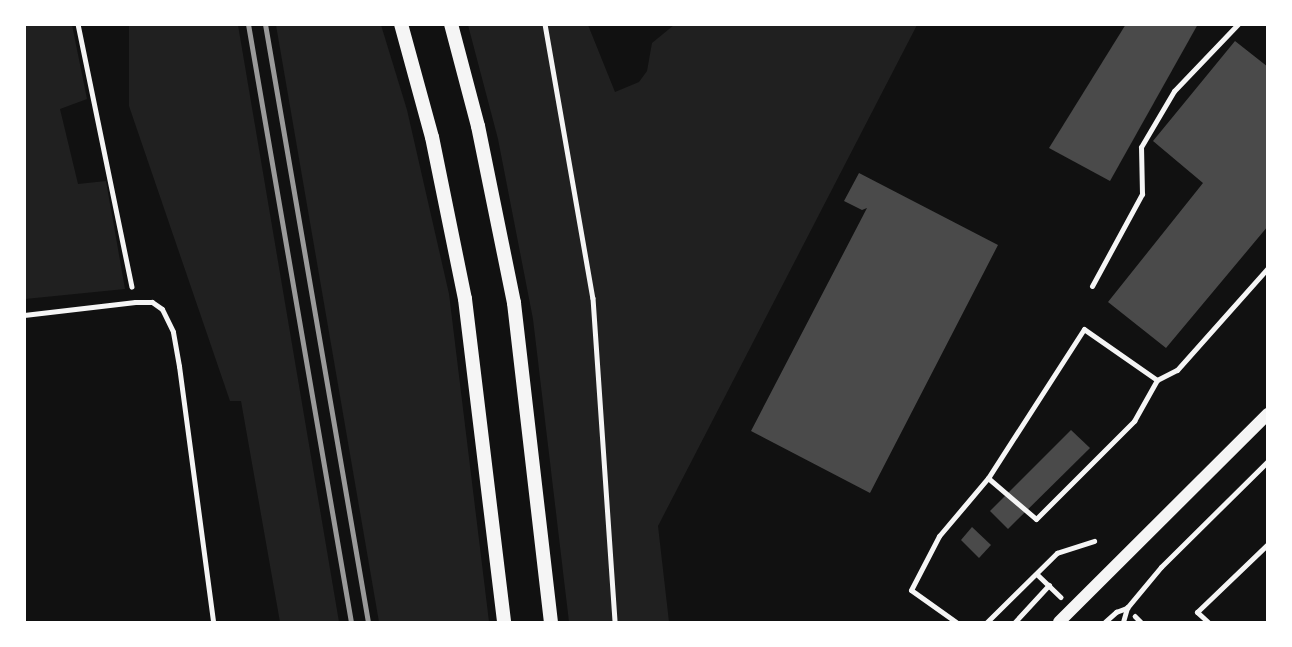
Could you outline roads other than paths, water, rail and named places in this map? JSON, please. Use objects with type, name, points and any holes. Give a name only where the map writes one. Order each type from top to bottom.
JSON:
[{"type":"main road","points":[[401,24],[435,150],[465,299],[504,622]]},
{"type":"main road","points":[[451,24],[478,126],[514,303],[551,622]]},
{"type":"street","points":[[1059,622],[1268,414]]},
{"type":"lane","points":[[1092,286],[1142,194],[1141,146],[1174,92],[1238,24]]},
{"type":"lane","points":[[988,478],[1036,519],[1134,421],[1157,380],[1177,370],[1268,268]]},
{"type":"lane","points":[[24,315],[135,302],[152,302],[162,309],[173,332],[212,622]]},
{"type":"lane","points":[[956,622],[911,590],[939,536],[988,478],[1084,329],[1157,380]]},
{"type":"lane","points":[[1208,622],[1197,612],[1268,544]]},
{"type":"railway","points":[[248,24],[351,622]]},
{"type":"railway","points":[[265,24],[368,622]]}]
